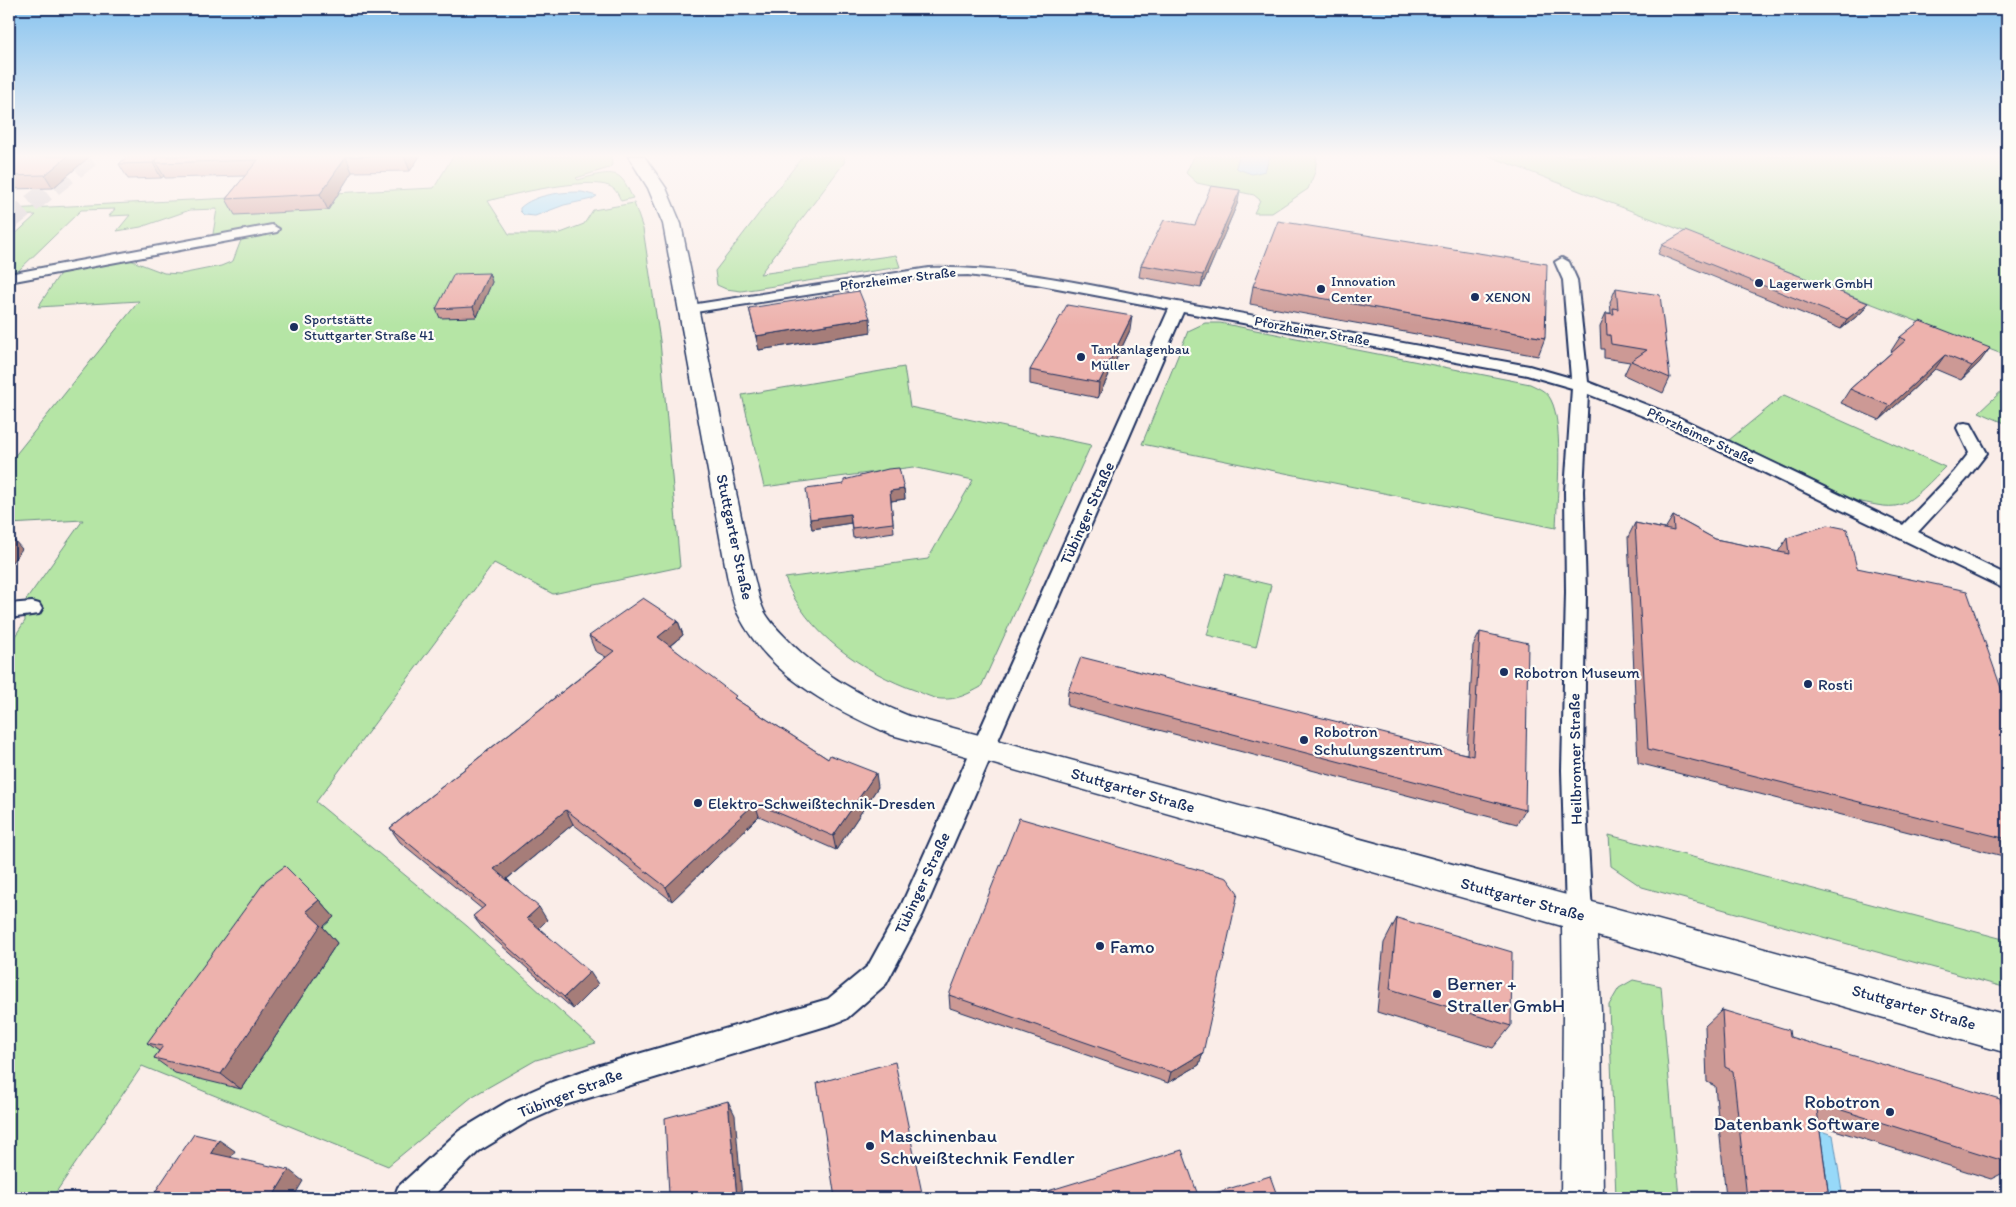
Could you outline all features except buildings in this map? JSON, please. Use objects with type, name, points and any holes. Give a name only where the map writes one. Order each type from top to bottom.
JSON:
[{"type":"main road","name":"Stuttgarter Straße","points":[[668,212],[689,309],[739,570],[752,613],[763,630],[790,661],[825,690],[865,711],[903,726],[2007,1034]]},
{"type":"main road","name":"Heilbronner Straße","points":[[1579,914],[1582,1012],[1582,1198]]},
{"type":"street","points":[[9,278],[272,230]]},
{"type":"street","name":"Heilbronner Straße","points":[[1562,262],[1570,280],[1580,386],[1574,491],[1576,592],[1573,770],[1579,914]]},
{"type":"street","name":"Pforzheimer Straße","points":[[689,309],[929,272],[968,271],[1036,280],[1529,371],[1580,386],[1674,422],[2007,583]]},
{"type":"street","name":"Tübinger Straße","points":[[409,1198],[469,1141],[517,1112],[562,1092],[600,1079],[836,1010],[877,975],[910,914],[1178,306]]},
{"type":"street","points":[[1906,534],[1960,476],[1978,453],[1965,428]]},
{"type":"street","points":[[9,611],[32,609]]},
{"type":"green space","points":[[9,212],[79,212],[18,271],[9,272],[9,240],[36,215],[9,216]]},
{"type":"green space","points":[[112,212],[183,212],[141,227],[117,231],[130,215],[109,216]]},
{"type":"green space","points":[[216,212],[495,212],[509,234],[558,234],[584,224],[592,212],[637,212],[643,229],[660,341],[680,567],[553,594],[494,563],[316,802],[467,926],[596,1043],[536,1060],[473,1096],[388,1166],[142,1066],[52,1198],[9,1198],[9,645],[25,621],[24,603],[83,520],[9,524],[9,463],[139,301],[38,307],[61,272],[122,257],[164,273],[181,274],[221,266],[233,261],[243,235],[212,240]]},
{"type":"green space","points":[[760,212],[807,212],[760,274],[896,255],[900,267],[741,291],[726,289],[717,285],[715,271]]},
{"type":"green space","points":[[1635,212],[2007,212],[2007,356]]},
{"type":"green space","points":[[1205,323],[1220,323],[1530,384],[1542,390],[1551,400],[1555,411],[1559,443],[1556,528],[1142,444],[1188,331]]},
{"type":"green space","points":[[904,367],[910,407],[1091,445],[981,687],[953,699],[939,699],[897,683],[876,673],[838,648],[806,616],[794,598],[785,578],[928,559],[973,480],[913,467],[764,487],[742,395]]},
{"type":"green space","points":[[2007,386],[2007,424],[1979,412]]},
{"type":"green space","points":[[1784,395],[1945,467],[1924,488],[1906,502],[1895,506],[1884,506],[1856,501],[1729,440]]},
{"type":"green space","points":[[1225,574],[1271,585],[1256,647],[1207,635]]},
{"type":"green space","points":[[1609,835],[2007,940],[2007,988],[1642,887],[1611,866]]},
{"type":"green space","points":[[1633,980],[1661,986],[1679,1198],[1616,1198],[1609,1005],[1619,988]]},
{"type":"water","points":[[521,212],[545,212],[535,216],[524,215]]},
{"type":"water","points":[[1805,1126],[1833,1135],[1843,1198],[1831,1198],[1815,1193]]},
{"type":"tunnel","points":[[9,221],[20,212]]},
{"type":"place","name":"Lagerwerk GmbH","points":[[1759,283]]},
{"type":"place","name":"Innovation Center","points":[[1321,289]]},
{"type":"place","name":"XENON","points":[[1475,297]]},
{"type":"place","name":"Sportstätte Stuttgarter Straße 41","points":[[294,327]]},
{"type":"place","name":"Tankanlagenbau Müller","points":[[1081,357]]},
{"type":"place","name":"Robotron Museum","points":[[1504,672]]},
{"type":"place","name":"Rosti","points":[[1808,684]]},
{"type":"place","name":"Robotron Schulungszentrum","points":[[1304,740]]},
{"type":"place","name":"Elektro-Schweißtechnik-Dresden","points":[[698,803]]},
{"type":"place","name":"Famo","points":[[1100,946]]},
{"type":"place","name":"Berner + Straller GmbH","points":[[1437,994]]},
{"type":"place","name":"Robotron Datenbank Software","points":[[1890,1112]]},
{"type":"place","name":"Maschinenbau Schweißtechnik Fendler","points":[[870,1146]]}]
